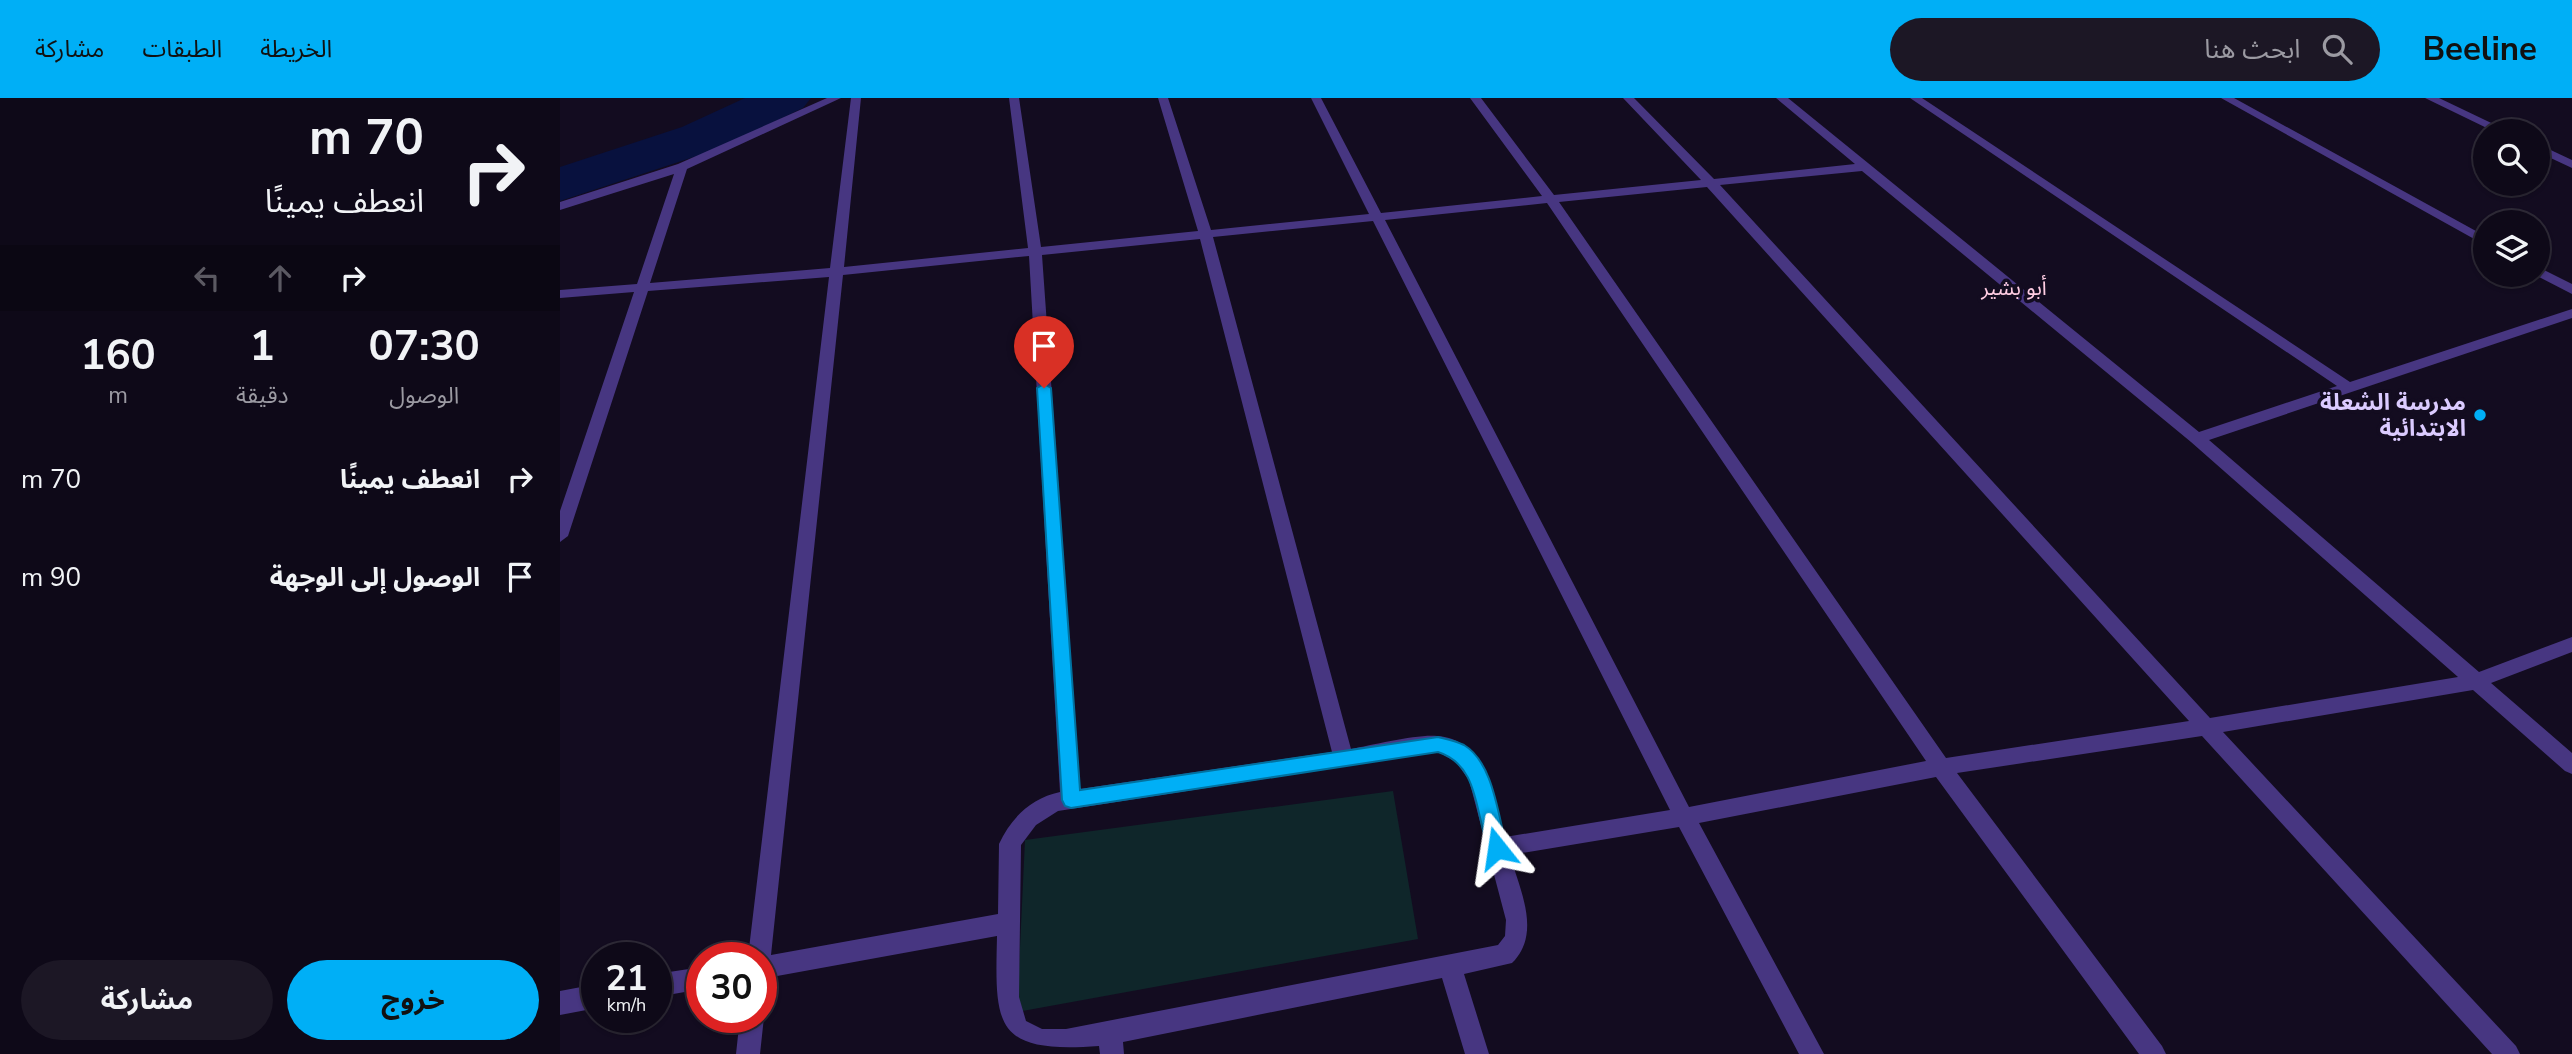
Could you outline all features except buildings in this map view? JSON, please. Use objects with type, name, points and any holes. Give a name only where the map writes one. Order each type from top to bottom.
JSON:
[{"type":"street","points":[[560,206],[682,167],[836,98]]},
{"type":"street","points":[[761,942],[856,98]]},
{"type":"street","points":[[1014,98],[1035,251],[1071,800]]},
{"type":"street","points":[[1163,98],[1205,232],[1343,757]]},
{"type":"street","points":[[1316,98],[1684,817],[1812,1054]]},
{"type":"street","points":[[1475,98],[1550,198],[1941,767],[2154,1054]]},
{"type":"street","points":[[1628,98],[1710,182],[2508,1054]]},
{"type":"street","points":[[1781,98],[2197,438],[2572,765]]},
{"type":"street","points":[[1914,98],[2348,387]]},
{"type":"street","points":[[2226,98],[2473,235]]},
{"type":"street","points":[[2430,98],[2476,119]]},
{"type":"street","points":[[2550,154],[2572,164]]},
{"type":"street","points":[[560,536],[682,167]]},
{"type":"street","points":[[560,295],[836,272],[1205,232],[1863,167]]},
{"type":"street","points":[[2550,278],[2572,290]]},
{"type":"street","points":[[2197,438],[2572,313]]},
{"type":"street","points":[[1497,848],[1684,817],[1941,767],[2206,727],[2474,682],[2572,644]]},
{"type":"street","points":[[1438,744],[1457,750],[1471,763],[1479,779],[1517,920],[1518,933],[1514,946],[1504,955],[1111,1044],[1042,1043],[1022,1035],[1010,1019],[1007,923],[1010,844],[1016,830],[1041,808],[1071,800],[1343,757],[1438,744]]},
{"type":"street","points":[[777,965],[1007,923]]},
{"type":"street","points":[[1450,967],[1477,1054]]},
{"type":"street","points":[[560,1003],[581,999]]},
{"type":"street","points":[[748,1054],[750,1033]]},
{"type":"green space","points":[[1393,791],[1418,939],[1017,1012],[1025,840]]},
{"type":"waterway","points":[[560,185],[700,138],[786,98]]},
{"type":"place","name":"مدرسة الشعلة الابتدائية","points":[[2480,415]]},
{"type":"district","name":"أبو بشير","points":[[2014,288]]},
{"type":"route","points":[[1044,388],[1071,800],[1438,744],[1457,750],[1471,763],[1479,779],[1497,848]]}]
